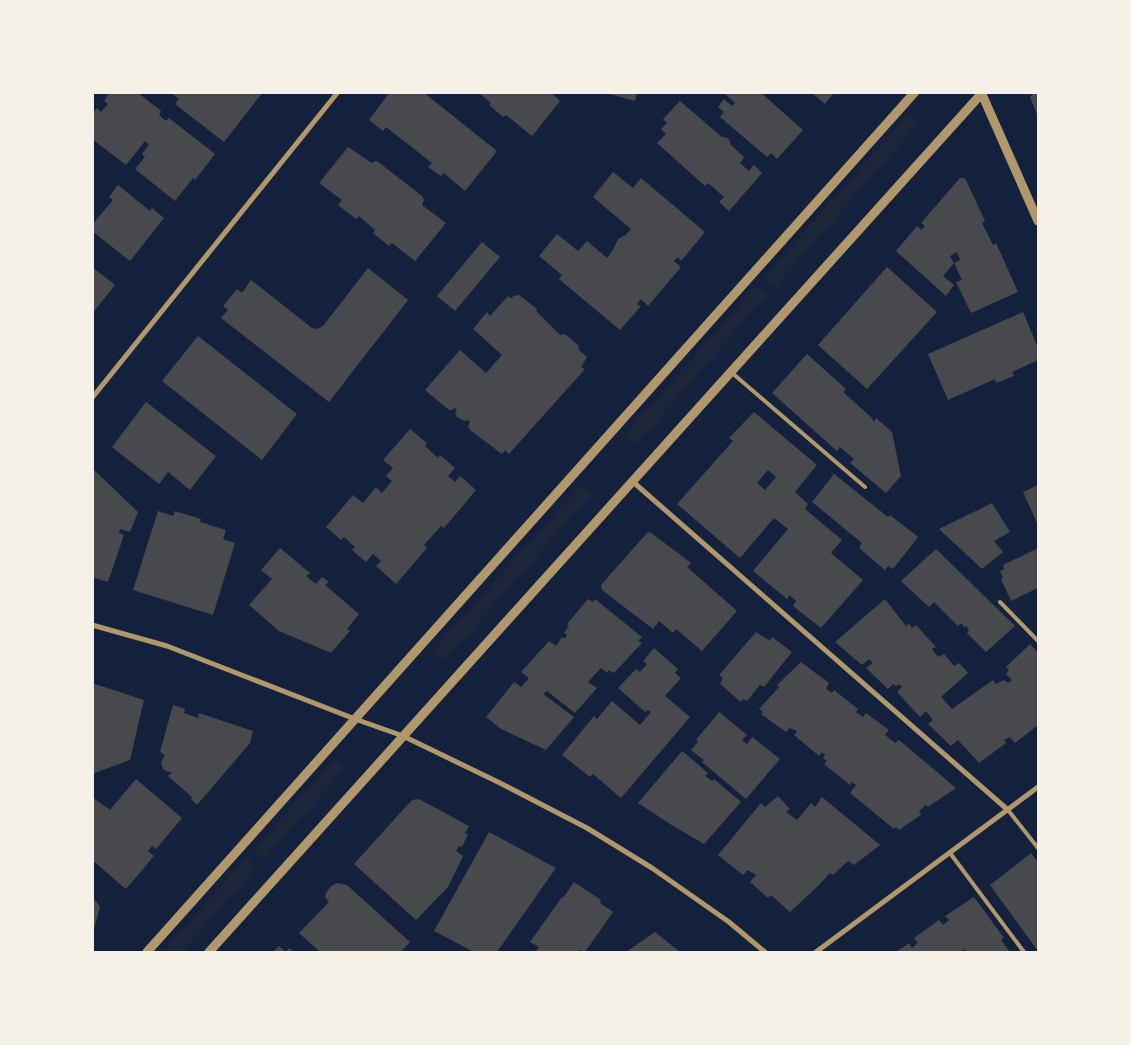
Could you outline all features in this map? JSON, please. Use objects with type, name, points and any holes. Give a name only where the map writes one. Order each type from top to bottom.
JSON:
[{"type":"street","points":[[92,398],[338,92]]},
{"type":"street","points":[[146,952],[915,92]]},
{"type":"street","points":[[209,952],[982,93],[1038,221]]},
{"type":"street","points":[[632,481],[1008,810]]},
{"type":"street","points":[[92,626],[167,646],[403,736],[588,828],[652,868],[729,922],[765,952]]},
{"type":"street","points":[[816,952],[1038,787]]},
{"type":"lane","points":[[731,372],[865,487]]},
{"type":"lane","points":[[1000,602],[1038,641]]},
{"type":"lane","points":[[1008,810],[1038,848]]},
{"type":"lane","points":[[950,853],[1024,952]]},
{"type":"shaded area","points":[[909,113],[920,122],[774,288],[763,278]]},
{"type":"shaded area","points":[[756,286],[767,295],[636,445],[625,435]]},
{"type":"shaded area","points":[[580,486],[591,495],[443,663],[431,653]]},
{"type":"shaded area","points":[[335,758],[346,768],[264,860],[253,850]]},
{"type":"shaded area","points":[[246,857],[257,867],[182,952],[163,952]]},
{"type":"building","points":[[110,92],[137,92],[161,111],[159,115],[166,121],[169,118],[215,154],[195,180],[193,178],[175,201],[135,169],[145,157],[142,154],[149,145],[145,141],[126,165],[92,139],[92,114],[97,108],[101,112],[108,104],[104,101]]},
{"type":"building","points":[[170,92],[263,92],[224,142],[175,104],[179,99]]},
{"type":"building","points":[[390,92],[423,92],[497,151],[465,191],[444,173],[441,176],[428,167],[432,163],[386,127],[383,131],[369,120]]},
{"type":"building","points":[[478,92],[550,92],[560,101],[532,136],[506,115],[503,117]]},
{"type":"building","points":[[603,92],[637,92],[635,101]]},
{"type":"building","points":[[723,92],[760,92],[803,130],[777,159],[771,153],[767,157],[720,117],[724,112],[718,107],[724,99],[732,106],[735,103]]},
{"type":"building","points":[[811,92],[835,92],[825,104]]},
{"type":"building","points":[[1034,92],[1038,92],[1038,117],[1030,97]]},
{"type":"building","points":[[680,101],[722,137],[728,138],[731,145],[744,157],[740,163],[749,171],[754,165],[762,173],[729,211],[719,202],[724,197],[708,183],[705,186],[657,143],[666,134],[661,129],[667,123],[663,119]]},
{"type":"building","points":[[348,147],[372,163],[377,161],[422,196],[424,200],[422,205],[446,223],[415,261],[392,243],[389,246],[373,233],[375,230],[359,216],[356,219],[338,205],[342,200],[319,183]]},
{"type":"building","points":[[613,172],[633,188],[641,178],[705,232],[681,261],[678,257],[674,261],[681,267],[648,306],[641,299],[637,304],[641,306],[620,330],[559,279],[562,275],[539,256],[557,234],[578,251],[587,241],[607,258],[618,239],[626,235],[631,229],[593,197]]},
{"type":"building","points":[[960,178],[965,178],[985,221],[982,223],[993,245],[996,243],[1018,292],[971,313],[956,282],[962,280],[954,263],[943,276],[954,285],[946,296],[896,251],[917,226],[921,230],[925,226],[921,223]],"holes":[[[957,252],[960,260],[954,263],[950,256]]]},
{"type":"building","points":[[118,185],[150,211],[152,208],[164,218],[130,261],[92,231],[92,225],[113,200],[109,197]]},
{"type":"building","points":[[482,242],[500,257],[455,311],[437,296]]},
{"type":"building","points":[[92,267],[115,285],[92,314]]},
{"type":"building","points":[[887,267],[937,312],[867,389],[818,345]]},
{"type":"building","points":[[368,268],[408,300],[329,402],[221,318],[228,310],[223,306],[237,289],[242,293],[251,280],[312,328],[318,329],[323,326]]},
{"type":"building","points":[[519,295],[536,308],[537,312],[560,335],[565,334],[578,345],[579,350],[587,357],[581,367],[585,369],[509,454],[505,450],[502,454],[470,430],[468,426],[470,422],[457,417],[455,413],[457,410],[455,408],[449,410],[425,390],[460,350],[486,373],[502,355],[473,329],[487,312],[490,316],[508,296],[511,298]]},
{"type":"building","points":[[1023,312],[1038,348],[1038,360],[1012,372],[1014,376],[996,383],[995,379],[948,400],[928,354]]},
{"type":"building","points":[[198,336],[297,414],[262,460],[162,381]]},
{"type":"building","points":[[807,354],[846,389],[843,392],[871,417],[874,422],[876,418],[892,432],[901,476],[886,493],[850,463],[854,459],[840,447],[837,451],[772,393]]},
{"type":"building","points":[[146,402],[216,456],[190,490],[168,472],[159,484],[112,447]]},
{"type":"building","points":[[754,412],[817,465],[795,492],[808,504],[805,509],[842,540],[831,553],[863,580],[821,628],[793,606],[796,601],[790,595],[787,599],[753,571],[788,529],[774,518],[740,558],[677,504],[733,441],[729,438]],"holes":[[[768,470],[776,477],[765,490],[757,483]]]},
{"type":"building","points":[[410,429],[427,443],[425,446],[438,458],[440,455],[455,468],[448,476],[455,482],[460,476],[476,490],[444,528],[441,526],[424,545],[427,548],[396,584],[376,566],[381,561],[373,554],[366,562],[352,550],[355,547],[344,537],[341,540],[326,527],[353,495],[363,503],[376,487],[382,493],[392,481],[386,476],[393,468],[383,460]]},
{"type":"building","points":[[92,468],[138,512],[130,532],[120,529],[119,533],[124,535],[108,582],[92,577]]},
{"type":"building","points":[[834,474],[888,517],[890,515],[918,537],[893,569],[888,566],[885,570],[859,548],[862,543],[812,502]]},
{"type":"building","points":[[1038,485],[1038,525],[1023,492]]},
{"type":"building","points":[[992,503],[1010,532],[994,541],[1003,552],[982,569],[939,529]]},
{"type":"building","points":[[158,511],[173,516],[175,511],[201,519],[200,522],[226,530],[223,539],[235,543],[213,615],[133,590]]},
{"type":"building","points":[[650,532],[691,563],[687,567],[737,611],[702,651],[676,629],[673,633],[659,621],[653,629],[602,590],[601,585],[647,533]]},
{"type":"building","points":[[280,548],[310,573],[306,576],[316,584],[322,577],[329,582],[325,585],[359,614],[347,629],[350,631],[331,653],[279,631],[249,605],[272,579],[261,570]]},
{"type":"building","points":[[1038,548],[1038,588],[1011,601],[1001,579],[1003,578],[1000,571],[1004,569],[1003,565]]},
{"type":"building","points":[[936,549],[1015,626],[986,652],[967,633],[969,630],[966,626],[964,627],[961,623],[958,626],[934,602],[929,607],[901,581]]},
{"type":"building","points":[[588,599],[593,602],[595,599],[642,637],[638,641],[642,643],[614,673],[609,670],[607,673],[601,668],[588,682],[597,688],[575,713],[547,691],[543,694],[574,717],[546,750],[501,729],[486,717],[514,682],[521,687],[529,678],[521,672],[549,641],[556,646],[562,637],[565,639],[567,635],[564,633],[569,626],[567,624]]},
{"type":"building","points":[[885,599],[906,626],[909,624],[912,628],[916,625],[936,647],[932,649],[938,657],[944,654],[954,666],[959,663],[968,673],[941,697],[952,709],[993,680],[996,684],[1004,680],[1008,683],[1012,680],[1006,674],[1009,670],[1006,667],[1030,644],[1038,653],[1038,725],[1015,743],[1010,737],[1004,740],[1006,743],[979,763],[958,740],[951,746],[928,724],[933,720],[926,711],[920,717],[897,692],[902,687],[899,684],[896,686],[893,684],[888,689],[866,668],[873,663],[869,659],[862,665],[835,642]]},
{"type":"building","points":[[756,632],[770,641],[772,637],[792,652],[764,687],[760,685],[747,701],[743,699],[741,702],[720,684],[723,678],[719,675]]},
{"type":"building","points":[[654,648],[678,669],[675,673],[681,678],[665,696],[690,717],[621,798],[593,774],[590,777],[562,755],[594,716],[597,719],[612,701],[640,725],[651,712],[648,710],[645,712],[618,688],[636,669],[640,672],[647,664],[643,661]]},
{"type":"building","points":[[801,662],[829,683],[826,689],[832,693],[834,690],[858,709],[856,712],[863,717],[866,713],[889,730],[885,735],[895,743],[899,740],[956,788],[928,807],[926,805],[919,811],[921,815],[899,830],[896,827],[894,829],[850,793],[856,785],[852,782],[850,785],[824,764],[827,761],[823,758],[825,755],[822,752],[819,756],[794,735],[797,732],[795,730],[790,728],[786,732],[761,714],[763,712],[759,709],[779,687],[777,685]]},
{"type":"building","points":[[92,683],[144,700],[130,760],[92,774]]},
{"type":"building","points":[[173,705],[185,709],[184,713],[198,718],[199,713],[253,731],[250,743],[197,805],[191,799],[192,797],[168,776],[172,772],[163,769],[161,762],[165,755],[160,752]]},
{"type":"building","points":[[719,712],[747,735],[742,740],[747,744],[752,737],[780,759],[746,799],[702,762],[704,760],[691,750],[698,742],[696,740]]},
{"type":"building","points":[[682,751],[708,773],[705,776],[712,781],[714,779],[741,802],[704,844],[638,803]]},
{"type":"building","points":[[136,779],[182,818],[156,849],[152,846],[148,851],[154,856],[126,889],[92,860],[92,797],[110,810]]},
{"type":"building","points":[[778,796],[790,809],[786,812],[797,820],[811,803],[815,807],[822,797],[880,845],[854,865],[848,861],[833,875],[830,873],[790,912],[771,895],[768,898],[750,882],[756,875],[748,870],[743,875],[718,855],[761,803],[765,807]]},
{"type":"building","points":[[416,799],[469,826],[465,833],[468,834],[462,847],[459,846],[456,851],[463,856],[448,887],[416,920],[354,864],[411,801]]},
{"type":"building","points":[[489,832],[556,868],[497,952],[474,952],[434,931]]},
{"type":"building","points":[[1031,853],[1038,862],[1038,951],[990,885]]},
{"type":"building","points":[[574,882],[601,900],[600,903],[613,912],[585,952],[579,950],[577,952],[535,952],[539,947],[530,942]]},
{"type":"building","points":[[337,883],[347,885],[410,942],[401,952],[320,952],[299,933],[329,902],[325,897],[326,893],[331,886]]},
{"type":"building","points":[[974,897],[1004,938],[1001,940],[1010,952],[967,952],[965,949],[960,952],[896,952],[909,943],[912,948],[918,943],[914,938],[939,920],[943,925],[949,920],[945,916]]},
{"type":"building","points":[[92,899],[100,907],[92,931]]},
{"type":"building","points":[[655,932],[680,952],[626,952]]},
{"type":"building","points":[[279,946],[286,952],[273,952]]},
{"type":"building","points":[[289,948],[294,952],[286,952]]}]
